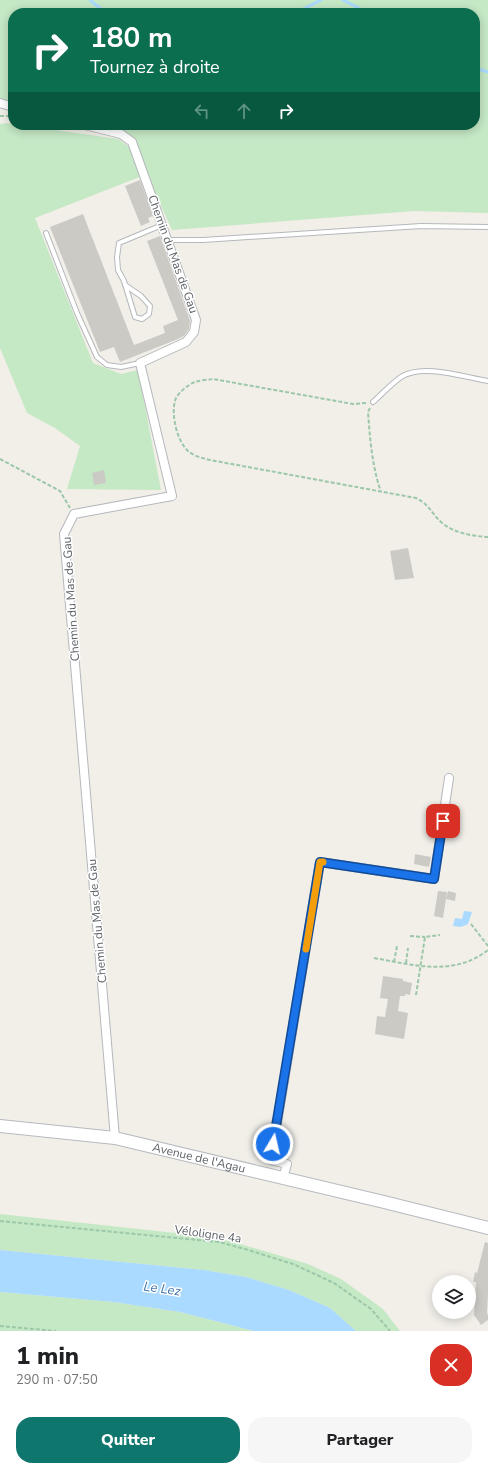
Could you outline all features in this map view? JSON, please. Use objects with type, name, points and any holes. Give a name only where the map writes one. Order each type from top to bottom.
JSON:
[{"type":"street","name":"Chemin du Mas de Gau","points":[[105,130],[121,134],[132,142],[196,320],[194,332],[186,342],[140,363]]},
{"type":"street","points":[[74,514],[172,496],[140,363]]},
{"type":"street","name":"Chemin du Mas de Gau","points":[[74,514],[64,534],[115,1138]]},
{"type":"street","points":[[283,1178],[287,1164],[271,1160],[320,862],[434,879],[449,778]]},
{"type":"street","name":"Avenue de l'Agau","points":[[0,1126],[115,1138],[488,1228]]},
{"type":"lane","points":[[125,286],[141,296],[150,306],[149,314],[142,319],[135,317],[118,270],[117,256],[119,243],[162,225]]},
{"type":"lane","points":[[168,240],[203,240],[421,226],[488,227]]},
{"type":"lane","points":[[46,233],[77,313],[97,358],[107,365],[121,367],[140,363]]},
{"type":"lane","points":[[373,402],[401,377],[414,372],[431,371],[488,381]]},
{"type":"path","points":[[373,402],[353,404],[213,379],[195,382],[184,389],[175,400],[174,416],[181,442],[188,451],[198,457],[416,498],[426,503],[440,521],[452,530],[488,537]]},
{"type":"path","points":[[373,402],[368,412],[370,436],[375,474],[381,492]]},
{"type":"path","points":[[0,459],[60,491],[74,514]]},
{"type":"path","points":[[471,924],[488,946]]},
{"type":"path","points":[[410,936],[425,938],[440,935]]},
{"type":"path","points":[[416,995],[425,938]]},
{"type":"path","points":[[394,962],[396,946]]},
{"type":"path","points":[[406,963],[408,948]]},
{"type":"path","points":[[374,958],[421,966],[444,968],[470,962],[488,950]]},
{"type":"path","name":"Véloligne 4a","points":[[0,1221],[219,1242],[245,1249],[293,1264],[334,1283],[371,1309],[390,1331]]},
{"type":"path","points":[[0,1326],[56,1331]]},
{"type":"green space","points":[[0,0],[488,0],[488,213],[414,211],[172,230],[132,142],[99,130],[480,130],[480,8],[8,8],[8,105],[0,103]]},
{"type":"green space","points":[[8,123],[8,130],[55,130],[118,139],[128,146],[142,176],[35,218],[93,363],[121,374],[138,370],[161,490],[67,489],[80,446],[55,428],[27,413],[0,348],[0,124]]},
{"type":"green space","points":[[0,1214],[194,1235],[230,1241],[308,1264],[341,1279],[383,1309],[400,1331],[356,1331],[330,1308],[289,1290],[246,1277],[204,1270],[0,1250]]},
{"type":"green space","points":[[0,1292],[114,1302],[180,1312],[254,1331],[0,1331]]},
{"type":"water","points":[[464,911],[472,912],[468,924],[461,927],[453,926],[455,918],[462,919]]},
{"type":"water","name":"Le Lez","points":[[0,1250],[204,1270],[246,1277],[289,1290],[330,1308],[356,1331],[254,1331],[180,1312],[114,1302],[0,1292]]},
{"type":"building","points":[[140,180],[153,216],[148,218],[150,222],[141,226],[125,186]]},
{"type":"building","points":[[83,214],[134,345],[165,333],[163,326],[178,320],[147,241],[160,236],[190,321],[189,329],[184,336],[120,362],[114,347],[100,352],[50,227]]},
{"type":"building","points":[[104,470],[106,483],[94,485],[92,473]]},
{"type":"building","points":[[408,548],[414,578],[395,580],[390,551]]},
{"type":"building","points":[[415,854],[431,857],[429,867],[414,864]]},
{"type":"building","points":[[438,891],[447,892],[443,918],[434,916]]},
{"type":"building","points":[[448,891],[456,893],[455,901],[446,899]]},
{"type":"building","points":[[383,976],[403,979],[403,981],[412,983],[410,995],[405,994],[405,996],[400,996],[398,1011],[408,1013],[404,1039],[375,1034],[377,1016],[385,1017],[388,999],[380,998]]},
{"type":"building","points":[[485,1242],[488,1243],[488,1320],[481,1325],[476,1318],[476,1275],[474,1275],[475,1272],[477,1273]]},
{"type":"waterway","points":[[90,0],[100,8]]},
{"type":"waterway","points":[[306,8],[321,0]]},
{"type":"waterway","points":[[343,0],[358,8]]},
{"type":"waterway","points":[[480,70],[488,72]]},
{"type":"slow traffic","points":[[306,949],[320,862],[323,862]]},
{"type":"route","points":[[273,1144],[320,862],[434,879],[443,821]]}]
